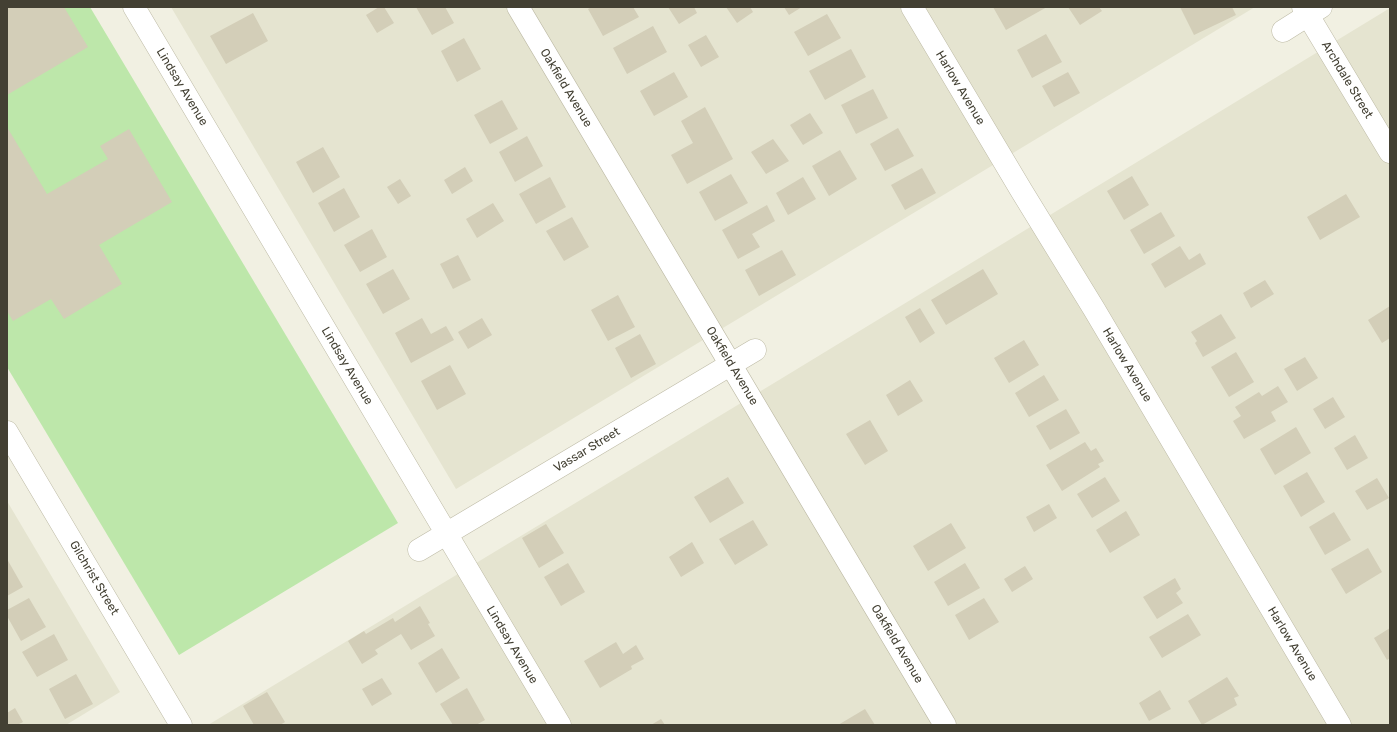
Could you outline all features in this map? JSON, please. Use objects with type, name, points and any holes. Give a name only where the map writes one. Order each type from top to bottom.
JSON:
[{"type":"street","name":"Lindsay Avenue","points":[[134,7],[560,725]]},
{"type":"street","name":"Oakfield Avenue","points":[[518,7],[945,725]]},
{"type":"street","name":"Harlow Avenue","points":[[912,7],[1021,190],[1098,315],[1340,725]]},
{"type":"street","points":[[1283,31],[1311,10]]},
{"type":"street","name":"Archdale Street","points":[[1311,10],[1390,152]]},
{"type":"street","name":"Vassar Street","points":[[419,550],[755,350]]},
{"type":"street","name":"Gilchrist Street","points":[[7,432],[180,725]]},
{"type":"shaded area","points":[[171,7],[1255,7],[456,489]]},
{"type":"shaded area","points":[[1390,8],[1390,725],[208,725],[779,380]]},
{"type":"shaded area","points":[[7,501],[120,692],[66,725],[7,725]]},
{"type":"green space","points":[[7,7],[90,7],[398,523],[179,655],[7,367]]},
{"type":"building","points":[[7,7],[64,7],[88,47],[7,95]]},
{"type":"building","points":[[379,7],[384,7],[394,23],[377,33],[366,15]]},
{"type":"building","points":[[416,7],[445,7],[454,23],[432,35]]},
{"type":"building","points":[[592,7],[633,7],[639,17],[603,36],[588,9]]},
{"type":"building","points":[[668,7],[694,7],[697,13],[679,24]]},
{"type":"building","points":[[726,7],[750,7],[753,12],[737,23]]},
{"type":"building","points":[[784,7],[802,7],[789,15]]},
{"type":"building","points":[[993,7],[1047,7],[1006,30]]},
{"type":"building","points":[[1068,7],[1099,7],[1102,11],[1080,25]]},
{"type":"building","points":[[1180,7],[1232,7],[1236,15],[1194,35]]},
{"type":"building","points":[[253,13],[268,41],[226,64],[210,36]]},
{"type":"building","points":[[827,14],[841,38],[808,56],[794,32]]},
{"type":"building","points":[[653,26],[667,52],[627,74],[613,48]]},
{"type":"building","points":[[1046,34],[1062,62],[1032,78],[1017,50]]},
{"type":"building","points":[[706,35],[719,57],[701,67],[688,45]]},
{"type":"building","points":[[464,38],[481,69],[457,82],[441,51]]},
{"type":"building","points":[[851,49],[866,77],[825,100],[809,71]]},
{"type":"building","points":[[674,72],[688,97],[654,116],[640,91]]},
{"type":"building","points":[[1068,72],[1080,93],[1054,107],[1042,86]]},
{"type":"building","points":[[873,89],[888,118],[856,134],[841,105]]},
{"type":"building","points":[[502,100],[518,129],[490,144],[474,115]]},
{"type":"building","points":[[705,107],[733,159],[687,184],[671,155],[693,143],[681,121]]},
{"type":"building","points":[[810,113],[823,133],[803,145],[790,125]]},
{"type":"building","points":[[7,127],[47,194],[108,159],[100,146],[129,129],[172,202],[99,245],[122,284],[64,319],[51,299],[13,321],[7,311]]},
{"type":"building","points":[[898,128],[914,156],[885,171],[870,144]]},
{"type":"building","points":[[527,136],[543,166],[515,182],[499,152]]},
{"type":"building","points":[[773,139],[789,161],[766,174],[751,152]]},
{"type":"building","points":[[323,147],[340,177],[313,193],[296,162]]},
{"type":"building","points":[[840,150],[857,179],[829,196],[812,166]]},
{"type":"building","points":[[465,167],[473,181],[452,194],[444,180]]},
{"type":"building","points":[[922,168],[936,193],[905,210],[891,185]]},
{"type":"building","points":[[731,174],[748,203],[715,221],[699,192]]},
{"type":"building","points":[[1132,176],[1149,205],[1124,220],[1107,191]]},
{"type":"building","points":[[550,177],[566,207],[536,224],[519,194]]},
{"type":"building","points":[[803,177],[816,199],[788,215],[776,193]]},
{"type":"building","points":[[400,179],[411,196],[398,204],[387,187]]},
{"type":"building","points":[[344,188],[360,217],[334,232],[318,203]]},
{"type":"building","points":[[1346,194],[1360,217],[1320,240],[1307,217]]},
{"type":"building","points":[[493,203],[504,221],[477,238],[466,219]]},
{"type":"building","points":[[767,205],[775,221],[752,234],[760,247],[738,259],[722,230]]},
{"type":"building","points":[[1161,212],[1175,236],[1144,254],[1130,230]]},
{"type":"building","points":[[572,217],[589,247],[564,261],[546,231]]},
{"type":"building","points":[[372,229],[387,257],[360,272],[344,245]]},
{"type":"building","points":[[1180,246],[1189,260],[1200,253],[1206,264],[1165,288],[1151,264]]},
{"type":"building","points":[[782,250],[796,275],[759,296],[745,270]]},
{"type":"building","points":[[458,255],[471,280],[453,289],[440,264]]},
{"type":"building","points":[[393,269],[410,299],[383,314],[366,284]]},
{"type":"building","points":[[983,269],[998,294],[946,325],[931,300]]},
{"type":"building","points":[[1265,280],[1274,294],[1251,308],[1243,293]]},
{"type":"building","points":[[618,295],[635,327],[608,341],[591,310]]},
{"type":"building","points":[[1390,306],[1390,338],[1382,343],[1368,320]]},
{"type":"building","points":[[920,308],[935,333],[920,343],[905,317]]},
{"type":"building","points":[[1221,314],[1236,338],[1203,357],[1195,343],[1197,341],[1191,332]]},
{"type":"building","points":[[422,318],[431,334],[446,326],[454,340],[411,363],[395,333]]},
{"type":"building","points":[[482,318],[492,335],[468,349],[458,332]]},
{"type":"building","points":[[640,334],[656,364],[631,378],[615,348]]},
{"type":"building","points":[[1024,340],[1039,365],[1009,383],[994,358]]},
{"type":"building","points":[[1236,352],[1254,382],[1229,397],[1211,367]]},
{"type":"building","points":[[1305,357],[1318,378],[1297,391],[1284,369]]},
{"type":"building","points":[[450,365],[466,394],[437,410],[421,381]]},
{"type":"building","points":[[1044,375],[1059,400],[1029,417],[1015,393]]},
{"type":"building","points":[[910,380],[923,401],[898,416],[886,395]]},
{"type":"building","points":[[1278,386],[1288,402],[1271,412],[1276,421],[1244,439],[1233,421],[1241,416],[1235,407],[1259,392],[1262,396]]},
{"type":"building","points":[[1333,397],[1345,417],[1325,429],[1313,409]]},
{"type":"building","points":[[1066,409],[1080,433],[1050,450],[1036,426]]},
{"type":"building","points":[[870,420],[888,451],[865,465],[846,434]]},
{"type":"building","points":[[1296,427],[1311,453],[1275,475],[1260,449]]},
{"type":"building","points":[[1355,435],[1368,458],[1347,470],[1334,448]]},
{"type":"building","points":[[1085,442],[1091,451],[1096,448],[1104,461],[1098,464],[1100,467],[1062,491],[1046,465]]},
{"type":"building","points":[[1307,472],[1325,502],[1301,517],[1283,486]]},
{"type":"building","points":[[728,477],[744,503],[710,523],[694,497]]},
{"type":"building","points":[[1105,477],[1120,501],[1092,518],[1077,494]]},
{"type":"building","points":[[1377,478],[1389,498],[1367,510],[1355,491]]},
{"type":"building","points":[[1049,504],[1057,518],[1034,532],[1026,517]]},
{"type":"building","points":[[1126,511],[1140,535],[1110,553],[1096,530]]},
{"type":"building","points":[[1334,512],[1351,540],[1325,555],[1309,527]]},
{"type":"building","points":[[753,520],[768,545],[735,565],[719,539]]},
{"type":"building","points":[[951,523],[966,548],[928,571],[913,546]]},
{"type":"building","points":[[546,524],[564,553],[539,568],[522,538]]},
{"type":"building","points":[[692,542],[704,563],[681,577],[669,557]]},
{"type":"building","points":[[1368,548],[1382,572],[1346,594],[1331,569]]},
{"type":"building","points":[[7,559],[23,587],[7,596]]},
{"type":"building","points":[[568,563],[585,592],[561,606],[544,577]]},
{"type":"building","points":[[965,563],[980,588],[948,606],[934,582]]},
{"type":"building","points":[[1025,566],[1033,579],[1012,592],[1004,579]]},
{"type":"building","points":[[1175,578],[1181,589],[1176,593],[1183,603],[1157,619],[1143,597]]},
{"type":"building","points":[[29,598],[46,627],[21,641],[7,616],[7,610]]},
{"type":"building","points":[[984,598],[999,622],[969,640],[955,615]]},
{"type":"building","points":[[420,606],[430,623],[428,624],[435,636],[411,650],[401,634],[375,650],[378,654],[362,664],[348,641],[364,631],[366,634],[393,618],[395,622]]},
{"type":"building","points":[[1188,614],[1201,635],[1162,658],[1149,637]]},
{"type":"building","points":[[1390,628],[1390,658],[1387,660],[1374,638]]},
{"type":"building","points":[[54,634],[68,660],[37,677],[22,652]]},
{"type":"building","points":[[616,642],[623,654],[636,645],[644,659],[631,666],[632,669],[600,688],[584,661]]},
{"type":"building","points":[[442,648],[460,678],[436,693],[418,663]]},
{"type":"building","points":[[76,674],[93,704],[65,719],[49,689]]},
{"type":"building","points":[[1227,677],[1239,696],[1234,698],[1237,705],[1202,725],[1188,701]]},
{"type":"building","points":[[382,678],[392,694],[372,706],[362,689]]},
{"type":"building","points":[[467,688],[485,720],[476,725],[453,725],[440,704]]},
{"type":"building","points":[[1160,690],[1171,709],[1149,721],[1139,703]]},
{"type":"building","points":[[267,692],[285,722],[280,725],[254,725],[243,706]]},
{"type":"building","points":[[15,708],[23,722],[17,725],[7,725],[7,713]]},
{"type":"building","points":[[865,709],[875,725],[838,725]]},
{"type":"building","points":[[661,719],[665,725],[651,725]]}]
